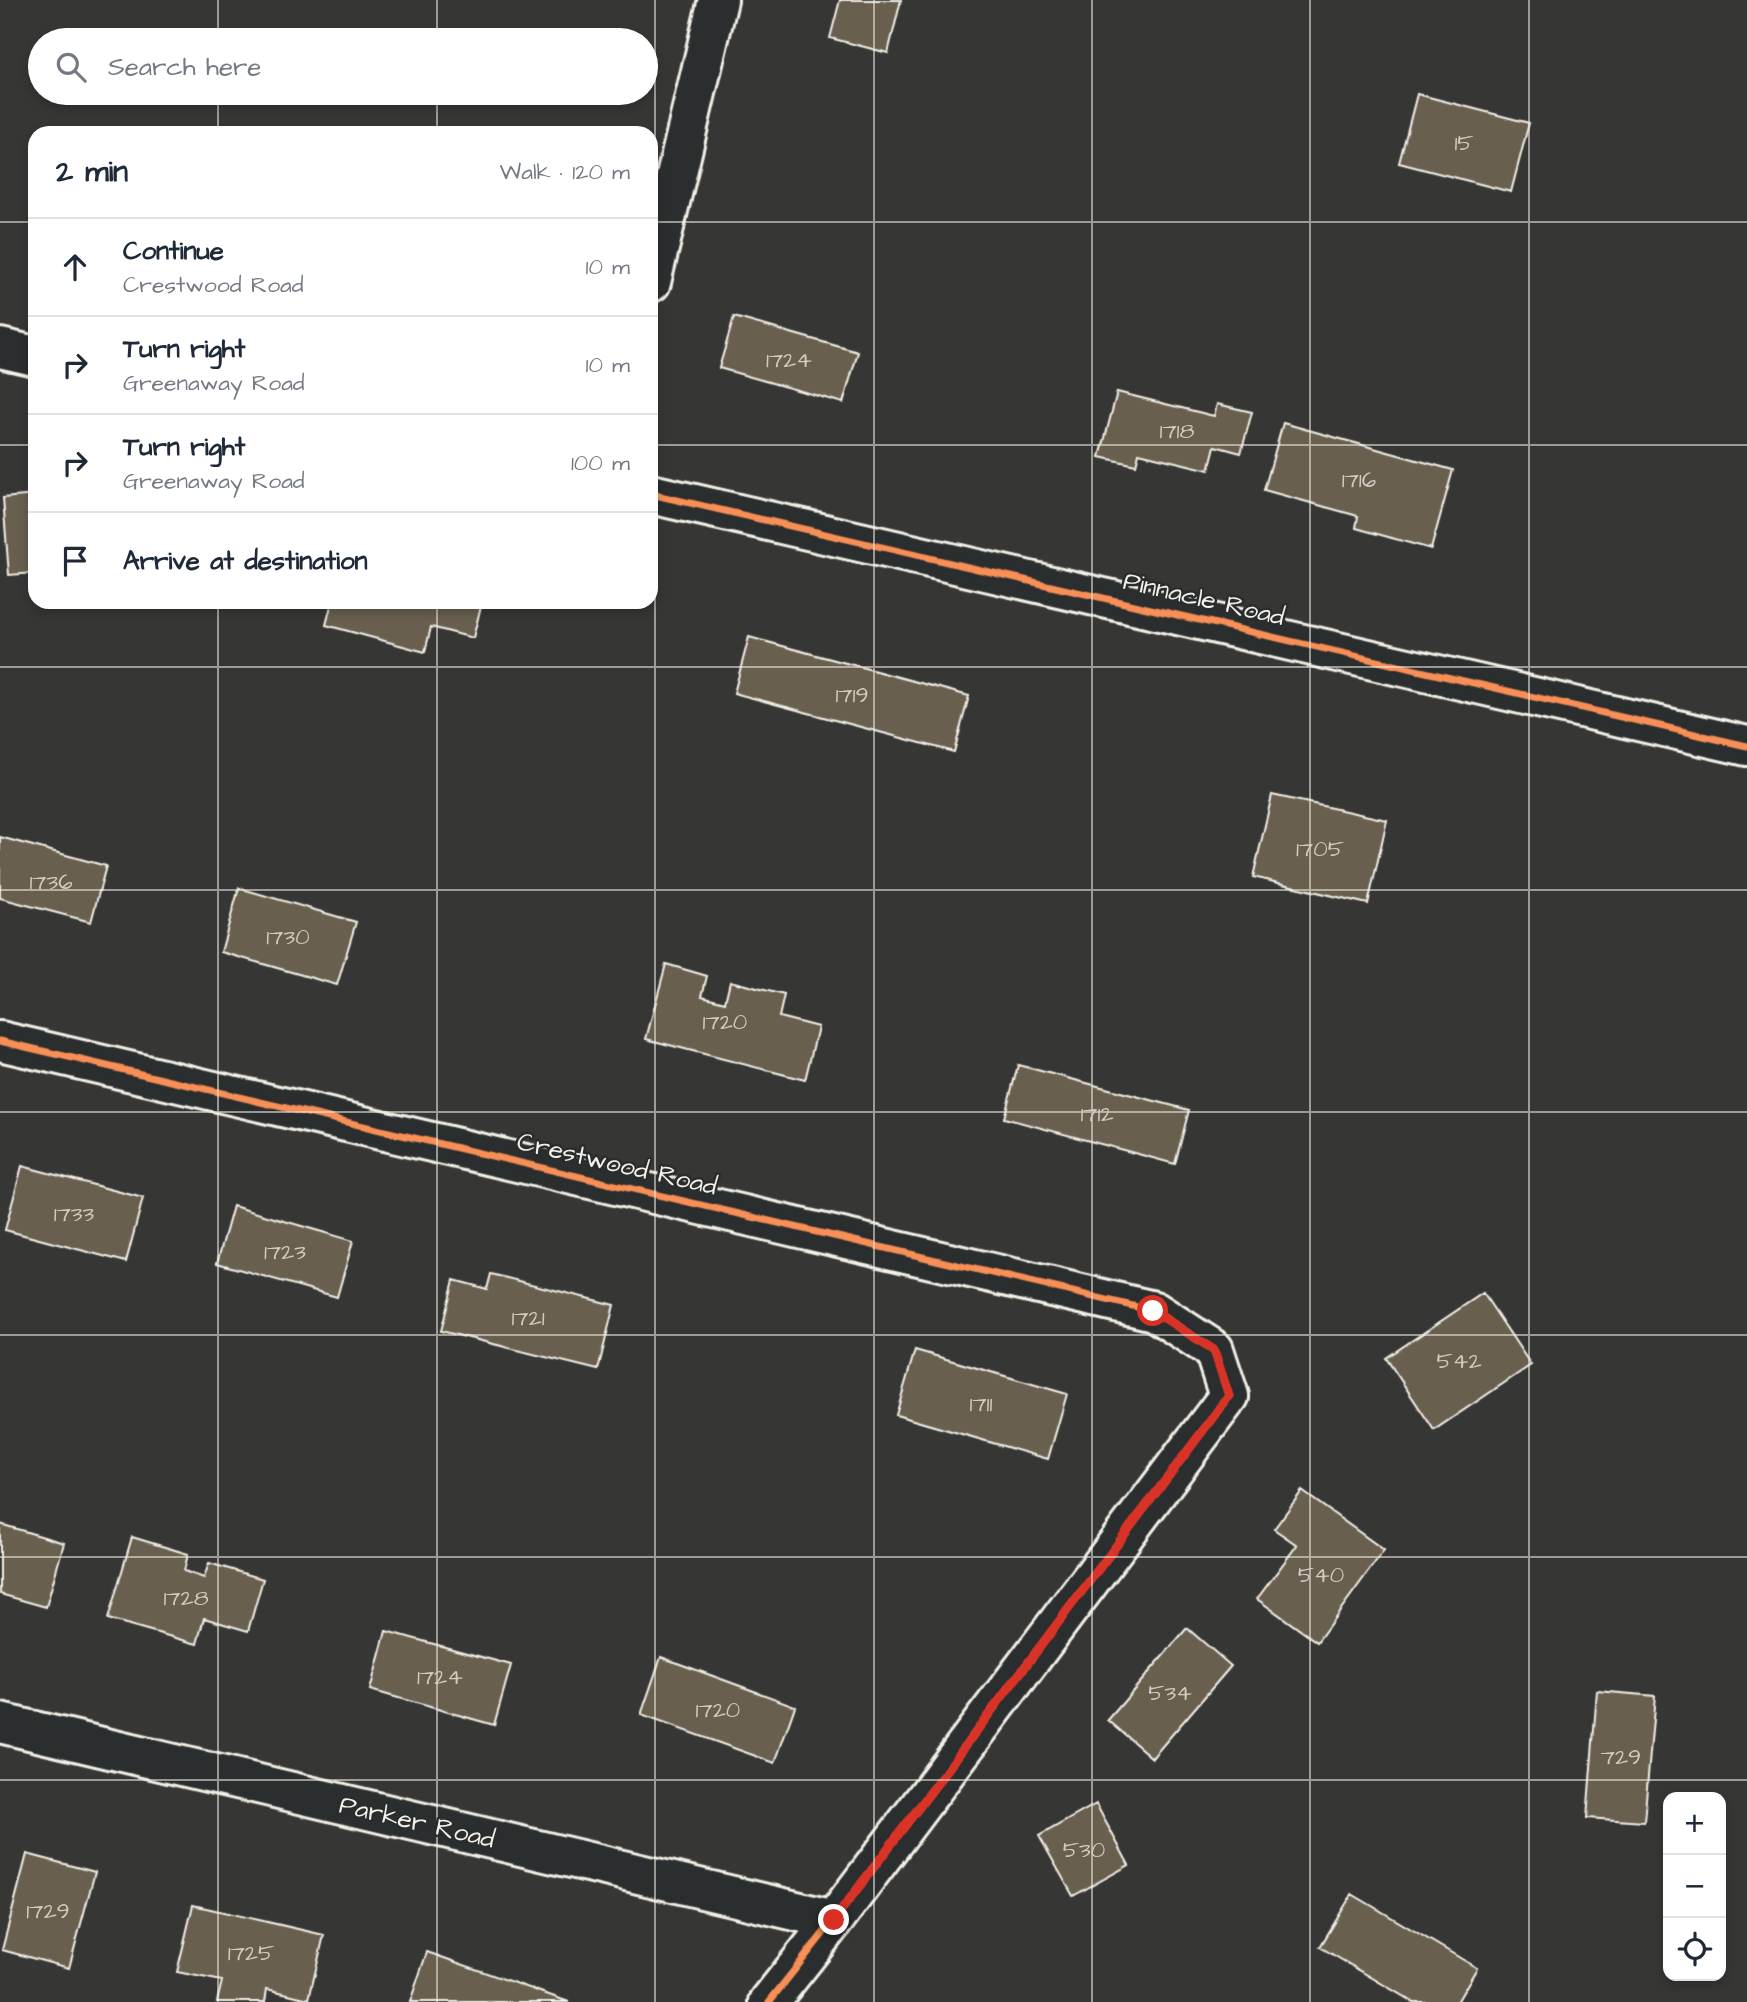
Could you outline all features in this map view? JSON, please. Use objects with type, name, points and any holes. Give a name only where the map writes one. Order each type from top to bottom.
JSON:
[{"type":"street","points":[[658,253],[718,0]]},
{"type":"street","points":[[0,348],[28,354]]},
{"type":"street","name":"Pinnacle Road","points":[[658,496],[1747,746]]},
{"type":"street","name":"Crestwood Road","points":[[0,1041],[1153,1311],[1214,1350],[1229,1396],[834,1920]]},
{"type":"street","name":"Parker Road","points":[[0,1723],[834,1920]]},
{"type":"street","points":[[769,2002],[834,1920]]},
{"type":"building","points":[[840,0],[901,0],[888,53],[830,38]]},
{"type":"building","points":[[1417,94],[1529,123],[1511,192],[1399,163]]},
{"type":"building","points":[[734,317],[858,352],[843,403],[719,368]]},
{"type":"building","points":[[1117,392],[1214,416],[1217,404],[1252,412],[1241,453],[1215,446],[1209,470],[1139,453],[1136,465],[1100,457]]},
{"type":"building","points":[[1283,423],[1453,470],[1431,549],[1356,528],[1358,516],[1264,490]]},
{"type":"building","points":[[28,496],[28,574],[9,575],[3,498]]},
{"type":"building","points":[[330,609],[480,609],[473,638],[431,627],[425,652],[326,625]]},
{"type":"building","points":[[749,637],[969,696],[954,752],[734,693]]},
{"type":"building","points":[[1272,795],[1387,820],[1368,904],[1253,877]]},
{"type":"building","points":[[0,837],[106,866],[91,922],[0,898]]},
{"type":"building","points":[[239,888],[356,922],[337,985],[221,952]]},
{"type":"building","points":[[666,964],[707,976],[702,996],[725,1002],[730,981],[784,995],[779,1017],[818,1027],[805,1080],[646,1039]]},
{"type":"building","points":[[1018,1065],[1189,1110],[1175,1164],[1004,1118]]},
{"type":"building","points":[[22,1166],[143,1198],[126,1262],[5,1230]]},
{"type":"building","points":[[233,1206],[353,1241],[337,1297],[217,1263]]},
{"type":"building","points":[[491,1274],[614,1305],[598,1370],[441,1331],[454,1280],[487,1289]]},
{"type":"building","points":[[1483,1293],[1531,1365],[1434,1430],[1386,1358]]},
{"type":"building","points":[[915,1350],[1067,1394],[1048,1459],[896,1415]]},
{"type":"building","points":[[1302,1491],[1384,1550],[1317,1642],[1257,1599],[1297,1545],[1274,1529]]},
{"type":"building","points":[[0,1524],[64,1543],[46,1607],[0,1594]]},
{"type":"building","points":[[132,1537],[188,1554],[184,1571],[204,1578],[209,1563],[263,1579],[248,1631],[204,1618],[197,1644],[108,1619]]},
{"type":"building","points":[[1187,1628],[1231,1666],[1152,1758],[1108,1720]]},
{"type":"building","points":[[386,1631],[511,1665],[494,1725],[370,1690]]},
{"type":"building","points":[[661,1657],[795,1706],[775,1763],[641,1715]]},
{"type":"building","points":[[1597,1691],[1655,1696],[1644,1822],[1587,1818]]},
{"type":"building","points":[[1096,1804],[1129,1865],[1073,1896],[1039,1836]]},
{"type":"building","points":[[27,1854],[95,1872],[69,1968],[2,1950]]},
{"type":"building","points":[[1352,1894],[1477,1968],[1457,2002],[1413,2002],[1320,1947]]},
{"type":"building","points":[[193,1905],[324,1935],[309,1999],[267,1989],[265,2002],[217,2002],[222,1981],[177,1972]]},
{"type":"building","points":[[427,1952],[569,2002],[410,2002]]},
{"type":"cycle path","points":[[658,496],[1747,746]]},
{"type":"cycle path","points":[[0,1041],[1154,1311],[1214,1350],[1229,1396],[834,1920],[769,2002]]},
{"type":"route","points":[[834,1920],[1229,1396],[1214,1350],[1153,1311]]}]
